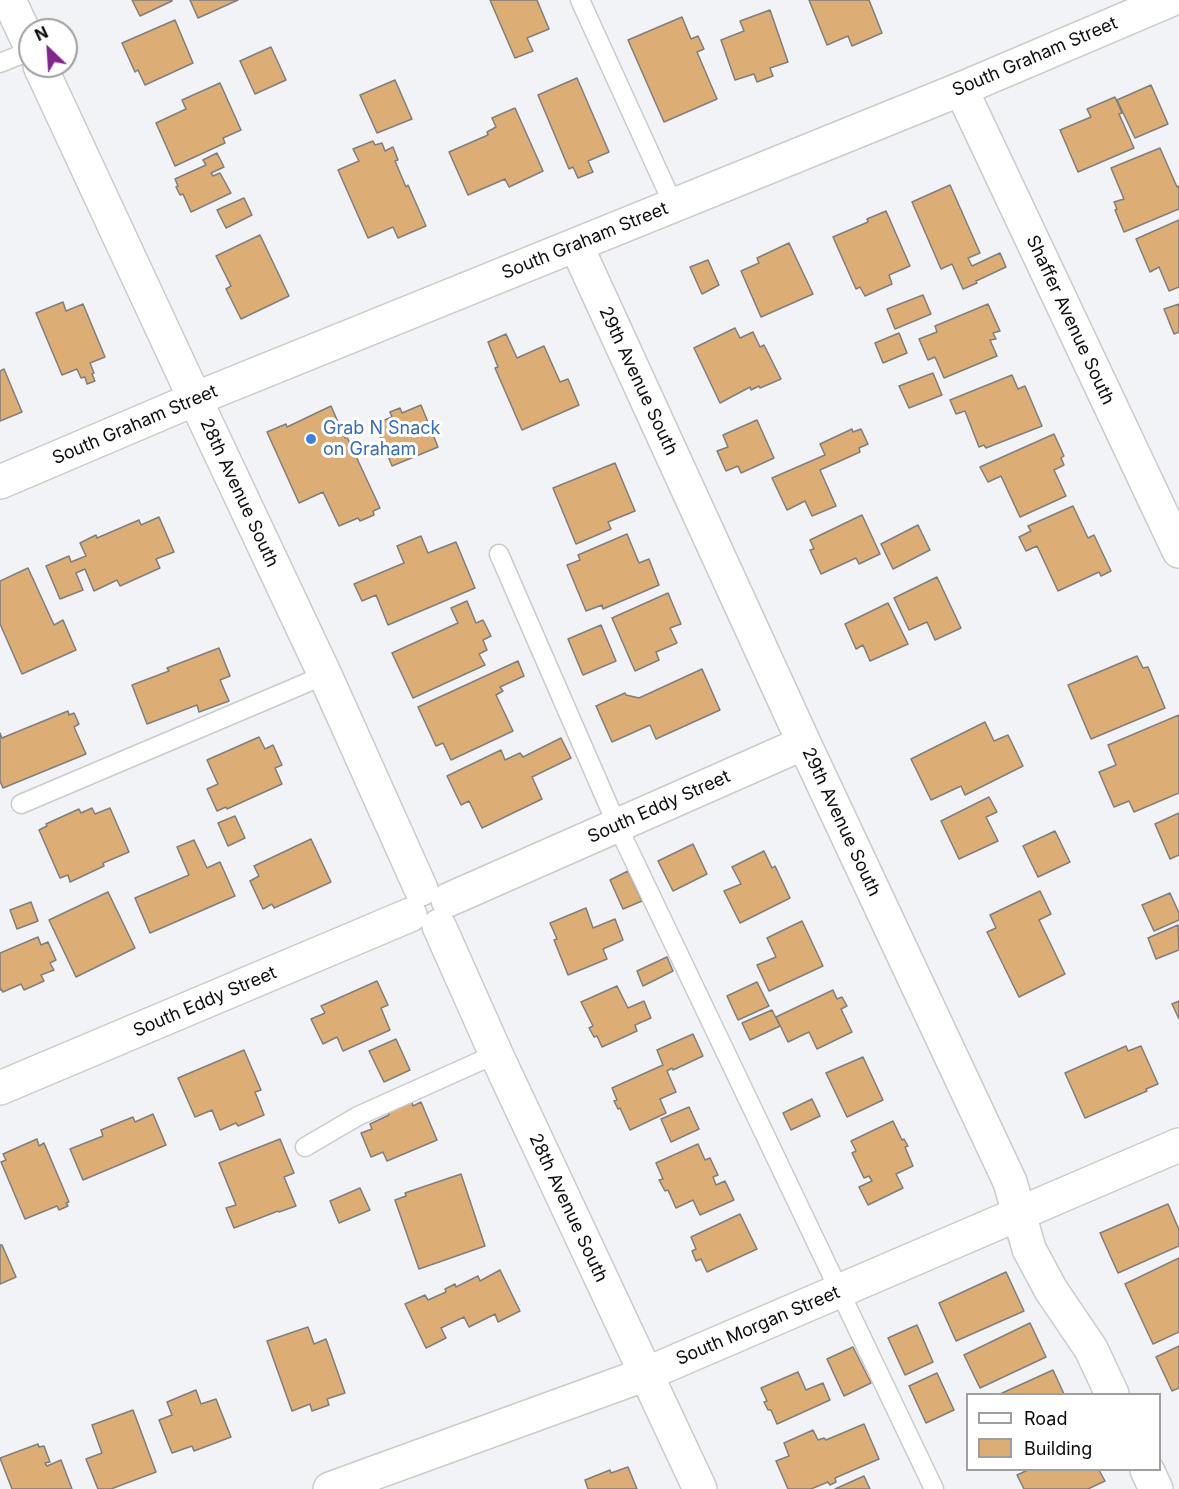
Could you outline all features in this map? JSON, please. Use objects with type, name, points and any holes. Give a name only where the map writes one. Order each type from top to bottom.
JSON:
[{"type":"street","points":[[9,0],[18,19]]},
{"type":"street","name":"South Graham Street","points":[[0,482],[195,399],[961,89],[1170,0]]},
{"type":"street","name":"28th Avenue South","points":[[46,78],[326,675],[496,1054],[700,1489]]},
{"type":"street","name":"Shaffer Avenue South","points":[[961,89],[1179,551]]},
{"type":"street","name":"29th Avenue South","points":[[576,244],[804,743],[1010,1182],[1029,1250],[1051,1290],[1091,1349],[1111,1393]]},
{"type":"street","name":"South Eddy Street","points":[[0,1088],[429,908],[804,743]]},
{"type":"street","name":"South Morgan Street","points":[[330,1489],[646,1374],[1179,1145]]},
{"type":"street","points":[[1147,1471],[1156,1489]]},
{"type":"lane","points":[[580,0],[674,206]]},
{"type":"lane","points":[[0,63],[18,56]]},
{"type":"lane","points":[[499,554],[617,825],[934,1489]]},
{"type":"lane","points":[[21,804],[326,675]]},
{"type":"lane","points":[[305,1147],[358,1116],[496,1054]]},
{"type":"building","points":[[132,0],[172,0],[172,1],[140,16]]},
{"type":"building","points":[[190,0],[238,0],[198,18]]},
{"type":"building","points":[[490,0],[537,0],[549,29],[527,38],[533,51],[515,58]]},
{"type":"building","points":[[809,0],[869,0],[882,33],[852,46],[848,36],[827,45]]},
{"type":"building","points":[[770,10],[788,62],[770,68],[773,76],[757,82],[754,74],[735,80],[721,40],[744,31],[740,21]]},
{"type":"building","points":[[682,17],[691,39],[698,36],[704,49],[697,52],[717,99],[664,122],[628,40]]},
{"type":"building","points":[[175,20],[193,63],[145,85],[138,70],[135,72],[122,43]]},
{"type":"building","points":[[271,47],[286,80],[255,94],[240,61]]},
{"type":"building","points":[[577,78],[609,152],[588,161],[593,172],[578,178],[573,167],[569,169],[538,95]]},
{"type":"building","points":[[395,80],[412,119],[377,133],[360,95]]},
{"type":"building","points":[[220,83],[241,130],[223,138],[225,143],[175,166],[156,123],[186,109],[182,100]]},
{"type":"building","points":[[1151,85],[1168,124],[1135,138],[1117,100]]},
{"type":"building","points":[[1115,97],[1122,113],[1119,114],[1134,148],[1078,172],[1060,130],[1091,117],[1087,109]]},
{"type":"building","points":[[515,108],[543,171],[509,187],[505,179],[468,195],[449,152],[488,135],[487,132],[496,127],[492,118]]},
{"type":"building","points":[[373,141],[375,145],[382,143],[385,151],[393,147],[398,160],[395,161],[426,226],[398,238],[393,227],[368,238],[338,170],[359,161],[353,149]]},
{"type":"building","points":[[1160,148],[1177,187],[1179,186],[1179,209],[1124,232],[1114,202],[1124,199],[1111,168]]},
{"type":"building","points":[[217,153],[224,167],[211,173],[213,176],[220,173],[231,193],[191,212],[183,194],[180,195],[176,187],[178,186],[175,179],[206,165],[203,160]]},
{"type":"building","points":[[950,185],[980,253],[968,258],[972,266],[1000,253],[1006,267],[963,289],[952,264],[941,269],[912,202]]},
{"type":"building","points":[[244,198],[252,215],[226,228],[217,210]]},
{"type":"building","points":[[886,211],[910,266],[889,275],[892,284],[865,296],[860,287],[856,289],[833,237],[868,222],[867,219]]},
{"type":"building","points":[[1179,220],[1179,287],[1169,291],[1159,267],[1150,272],[1136,239]]},
{"type":"building","points":[[260,235],[289,296],[241,319],[226,289],[231,286],[216,256]]},
{"type":"building","points":[[789,243],[813,294],[761,317],[741,271],[759,263],[757,258]]},
{"type":"building","points":[[708,260],[719,285],[702,294],[690,267]]},
{"type":"building","points":[[923,295],[931,314],[895,329],[887,309]]},
{"type":"building","points":[[63,302],[66,311],[83,304],[105,357],[90,363],[95,381],[87,384],[85,377],[81,378],[77,369],[62,375],[36,313]]},
{"type":"building","points":[[988,304],[1000,331],[993,333],[996,339],[990,340],[997,356],[944,378],[935,357],[928,360],[919,339],[937,332],[935,326]]},
{"type":"building","points":[[1179,304],[1179,332],[1174,334],[1164,309]]},
{"type":"building","points":[[735,328],[740,338],[753,332],[760,347],[764,345],[781,379],[760,388],[759,386],[751,390],[750,387],[720,403],[694,348]]},
{"type":"building","points":[[899,333],[907,353],[883,363],[875,343]]},
{"type":"building","points":[[506,334],[517,358],[544,346],[560,382],[568,379],[579,405],[522,430],[495,368],[498,367],[488,342]]},
{"type":"building","points":[[4,369],[22,412],[0,421],[0,371]]},
{"type":"building","points":[[933,373],[942,395],[909,408],[899,386]]},
{"type":"building","points":[[1012,375],[1018,389],[1025,386],[1042,426],[986,448],[984,445],[979,447],[965,411],[956,414],[950,400]]},
{"type":"building","points":[[421,405],[438,447],[392,466],[375,424],[392,417],[390,412],[400,408],[402,413]]},
{"type":"building","points":[[331,406],[380,508],[373,511],[374,515],[360,521],[358,518],[339,526],[323,492],[299,503],[267,432],[286,424],[287,427]]},
{"type":"building","points":[[757,420],[774,458],[741,473],[738,466],[726,471],[717,451],[728,447],[723,435]]},
{"type":"building","points":[[852,429],[853,432],[861,429],[868,444],[859,448],[860,452],[820,470],[836,506],[812,516],[805,501],[787,510],[772,478],[825,455],[820,444]]},
{"type":"building","points":[[1054,434],[1064,456],[1061,458],[1064,465],[1054,470],[1066,496],[1020,517],[1001,476],[988,482],[980,467]]},
{"type":"building","points":[[615,463],[635,511],[608,522],[611,529],[576,544],[553,488]]},
{"type":"building","points":[[1073,506],[1088,538],[1094,535],[1111,571],[1101,576],[1099,572],[1058,591],[1037,546],[1026,551],[1019,537],[1031,531],[1028,526]]},
{"type":"building","points":[[862,515],[880,554],[859,564],[856,558],[821,574],[810,550],[814,549],[810,540]]},
{"type":"building","points":[[159,517],[174,552],[156,559],[160,568],[120,586],[117,580],[94,591],[85,569],[76,573],[83,590],[60,599],[46,566],[69,556],[71,562],[86,556],[80,543],[96,535],[97,538],[139,520],[141,525]]},
{"type":"building","points":[[918,525],[930,550],[893,569],[881,544]]},
{"type":"building","points":[[627,534],[639,563],[649,559],[659,585],[603,609],[602,605],[586,611],[567,565],[580,560],[578,555]]},
{"type":"building","points":[[421,536],[428,553],[456,542],[475,588],[388,625],[376,595],[362,601],[354,584],[404,563],[397,546]]},
{"type":"building","points":[[28,568],[54,625],[63,620],[76,650],[22,674],[0,624],[0,581]]},
{"type":"building","points":[[937,577],[961,628],[935,640],[927,622],[909,630],[894,598]]},
{"type":"building","points":[[668,593],[681,624],[670,628],[677,643],[656,652],[659,660],[635,671],[612,618]]},
{"type":"building","points":[[467,601],[476,623],[483,620],[491,636],[483,640],[487,650],[479,654],[485,665],[413,698],[392,653],[458,623],[451,608]]},
{"type":"building","points":[[888,603],[908,644],[870,661],[863,645],[856,649],[845,624]]},
{"type":"building","points":[[601,625],[616,661],[583,675],[568,639]]},
{"type":"building","points":[[219,648],[230,676],[220,680],[229,701],[199,712],[197,705],[147,724],[132,685],[169,671],[167,668]]},
{"type":"building","points":[[1137,656],[1143,668],[1148,667],[1165,708],[1091,739],[1068,685]]},
{"type":"building","points":[[518,661],[524,676],[500,687],[503,691],[496,695],[513,731],[451,760],[443,743],[436,746],[418,707]]},
{"type":"building","points":[[702,669],[720,710],[656,739],[650,725],[612,742],[596,706],[625,693],[639,698]]},
{"type":"building","points":[[68,711],[69,715],[74,713],[79,724],[74,727],[86,754],[3,788],[0,781],[0,733],[2,738]]},
{"type":"building","points":[[1179,715],[1179,793],[1134,812],[1129,801],[1114,807],[1099,772],[1116,765],[1108,745]]},
{"type":"building","points":[[985,722],[994,741],[1008,735],[1023,766],[965,795],[961,786],[931,800],[911,759]]},
{"type":"building","points":[[259,737],[265,749],[273,745],[282,765],[275,768],[282,784],[227,809],[226,807],[217,811],[207,789],[218,784],[207,760]]},
{"type":"building","points":[[561,738],[571,758],[532,777],[542,799],[482,828],[469,801],[461,805],[447,776],[501,750],[505,760],[520,753],[523,757]]},
{"type":"building","points":[[989,797],[997,812],[986,817],[998,841],[959,859],[941,821]]},
{"type":"building","points":[[92,808],[95,814],[110,808],[129,852],[103,863],[104,866],[70,882],[68,875],[60,878],[39,830],[47,826],[46,824],[79,809],[81,813]]},
{"type":"building","points":[[1179,813],[1179,855],[1170,859],[1155,824]]},
{"type":"building","points":[[235,816],[245,838],[228,846],[218,823]]},
{"type":"building","points":[[1055,831],[1070,862],[1038,877],[1023,846]]},
{"type":"building","points":[[311,839],[331,882],[274,908],[272,904],[263,909],[250,881],[259,876],[254,866]]},
{"type":"building","points":[[194,840],[207,868],[220,862],[235,896],[150,933],[135,898],[189,875],[177,847]]},
{"type":"building","points":[[693,844],[707,874],[673,891],[658,861]]},
{"type":"building","points":[[764,851],[772,868],[775,866],[790,898],[740,923],[724,891],[741,884],[732,867]]},
{"type":"building","points":[[628,871],[642,901],[623,909],[610,880]]},
{"type":"building","points":[[1040,891],[1051,914],[1039,920],[1065,974],[1019,997],[987,932],[996,928],[990,915]]},
{"type":"building","points":[[108,892],[135,948],[76,977],[49,920]]},
{"type":"building","points":[[1170,893],[1179,913],[1179,920],[1154,931],[1142,905]]},
{"type":"building","points":[[31,902],[38,921],[17,929],[10,910]]},
{"type":"building","points":[[586,908],[593,928],[615,919],[623,940],[603,949],[607,959],[568,975],[550,923]]},
{"type":"building","points":[[802,921],[823,966],[769,991],[757,965],[776,957],[767,938]]},
{"type":"building","points":[[1178,925],[1179,950],[1156,959],[1148,938]]},
{"type":"building","points":[[38,937],[41,945],[48,942],[56,960],[50,963],[54,970],[41,975],[44,981],[24,990],[21,984],[3,992],[0,990],[0,953]]},
{"type":"building","points":[[667,957],[673,971],[643,986],[637,971]]},
{"type":"building","points":[[377,981],[388,1005],[381,1008],[390,1030],[343,1051],[337,1037],[323,1044],[311,1019],[325,1013],[321,1006]]},
{"type":"building","points":[[757,982],[769,1006],[738,1020],[727,996]]},
{"type":"building","points":[[617,986],[628,1008],[644,1001],[651,1018],[635,1025],[637,1031],[602,1047],[597,1036],[594,1037],[589,1028],[593,1026],[581,1002]]},
{"type":"building","points":[[833,990],[837,999],[842,997],[847,1006],[841,1009],[852,1032],[817,1049],[809,1032],[788,1042],[776,1017]]},
{"type":"building","points":[[1179,1001],[1179,1019],[1172,1004]]},
{"type":"building","points":[[772,1010],[780,1026],[750,1040],[742,1023]]},
{"type":"building","points":[[693,1034],[703,1056],[667,1071],[676,1092],[660,1099],[666,1113],[630,1130],[620,1108],[618,1109],[614,1101],[617,1100],[612,1088],[663,1065],[657,1050]]},
{"type":"building","points":[[396,1039],[410,1070],[384,1082],[369,1051]]},
{"type":"building","points":[[1126,1046],[1128,1051],[1141,1046],[1158,1084],[1085,1118],[1065,1073]]},
{"type":"building","points":[[244,1050],[261,1090],[255,1092],[264,1115],[238,1126],[236,1123],[220,1130],[212,1110],[195,1117],[178,1078]]},
{"type":"building","points":[[863,1057],[883,1100],[847,1117],[826,1073]]},
{"type":"building","points":[[411,1099],[413,1106],[421,1102],[437,1140],[387,1161],[383,1152],[371,1157],[361,1133],[372,1129],[370,1124],[389,1115],[387,1110]]},
{"type":"building","points":[[812,1099],[820,1116],[791,1130],[783,1113]]},
{"type":"building","points":[[689,1107],[699,1129],[671,1142],[661,1119]]},
{"type":"building","points":[[153,1114],[166,1145],[83,1180],[70,1149],[103,1136],[101,1130],[133,1117],[135,1122]]},
{"type":"building","points":[[893,1121],[902,1140],[904,1139],[908,1146],[905,1147],[913,1166],[896,1174],[903,1188],[868,1205],[859,1187],[872,1181],[869,1176],[864,1178],[852,1153],[856,1151],[851,1141]]},
{"type":"building","points":[[37,1139],[39,1146],[44,1143],[69,1202],[66,1203],[68,1206],[59,1210],[57,1206],[25,1219],[1,1162],[6,1160],[3,1154]]},
{"type":"building","points":[[280,1139],[294,1173],[284,1177],[296,1206],[234,1228],[226,1208],[236,1205],[219,1163]]},
{"type":"building","points":[[698,1144],[705,1160],[710,1158],[718,1175],[713,1177],[716,1185],[725,1181],[734,1200],[700,1215],[693,1200],[676,1208],[668,1190],[665,1191],[659,1180],[663,1179],[656,1163]]},
{"type":"building","points":[[461,1174],[485,1246],[419,1269],[395,1200],[406,1196],[405,1193]]},
{"type":"building","points":[[360,1188],[370,1210],[339,1223],[330,1201]]},
{"type":"building","points":[[1168,1204],[1179,1230],[1179,1246],[1118,1273],[1100,1233]]},
{"type":"building","points":[[740,1214],[757,1249],[707,1272],[701,1259],[696,1261],[692,1251],[696,1249],[691,1237]]},
{"type":"building","points":[[0,1245],[16,1277],[0,1284]]},
{"type":"building","points":[[1179,1258],[1179,1332],[1153,1344],[1125,1284]]},
{"type":"building","points":[[500,1270],[520,1311],[498,1322],[495,1314],[469,1327],[464,1317],[441,1328],[446,1338],[426,1348],[405,1304],[425,1295],[428,1300],[446,1292],[445,1289],[455,1284],[456,1287],[478,1276],[480,1281]]},
{"type":"building","points":[[1006,1272],[1024,1311],[956,1341],[939,1303]]},
{"type":"building","points":[[1030,1323],[1046,1357],[980,1388],[964,1355]]},
{"type":"building","points":[[917,1325],[933,1362],[905,1375],[888,1338]]},
{"type":"building","points":[[308,1327],[314,1344],[326,1339],[345,1393],[327,1399],[329,1405],[312,1411],[310,1404],[292,1411],[267,1341]]},
{"type":"building","points":[[1179,1346],[1179,1388],[1172,1391],[1156,1357]]},
{"type":"building","points":[[853,1347],[871,1383],[844,1396],[827,1359]]},
{"type":"building","points":[[1053,1370],[1064,1393],[1002,1393]]},
{"type":"building","points":[[798,1372],[806,1390],[823,1383],[830,1400],[777,1424],[771,1410],[768,1410],[764,1402],[767,1401],[761,1388]]},
{"type":"building","points":[[937,1373],[954,1410],[926,1423],[909,1386]]},
{"type":"building","points":[[196,1390],[201,1404],[216,1399],[231,1437],[194,1451],[192,1446],[172,1453],[159,1420],[172,1415],[167,1402]]},
{"type":"building","points":[[133,1410],[156,1472],[111,1489],[98,1489],[86,1459],[102,1453],[92,1425]]},
{"type":"building","points":[[864,1424],[879,1459],[835,1478],[836,1482],[830,1485],[828,1482],[811,1489],[788,1489],[776,1461],[789,1456],[784,1443],[813,1430],[818,1440],[824,1438],[826,1440]]},
{"type":"building","points":[[38,1444],[39,1447],[44,1446],[50,1462],[45,1463],[47,1466],[61,1460],[72,1489],[12,1489],[0,1458]]},
{"type":"building","points":[[628,1467],[637,1489],[588,1489],[585,1480],[610,1470],[611,1473]]},
{"type":"building","points":[[1026,1471],[1100,1471],[1105,1481],[1088,1489],[1024,1489],[1017,1475]]},
{"type":"building","points":[[864,1476],[870,1489],[835,1489]]},
{"type":"place","name":"Grab N Snack on Graham","points":[[311,439]]}]
